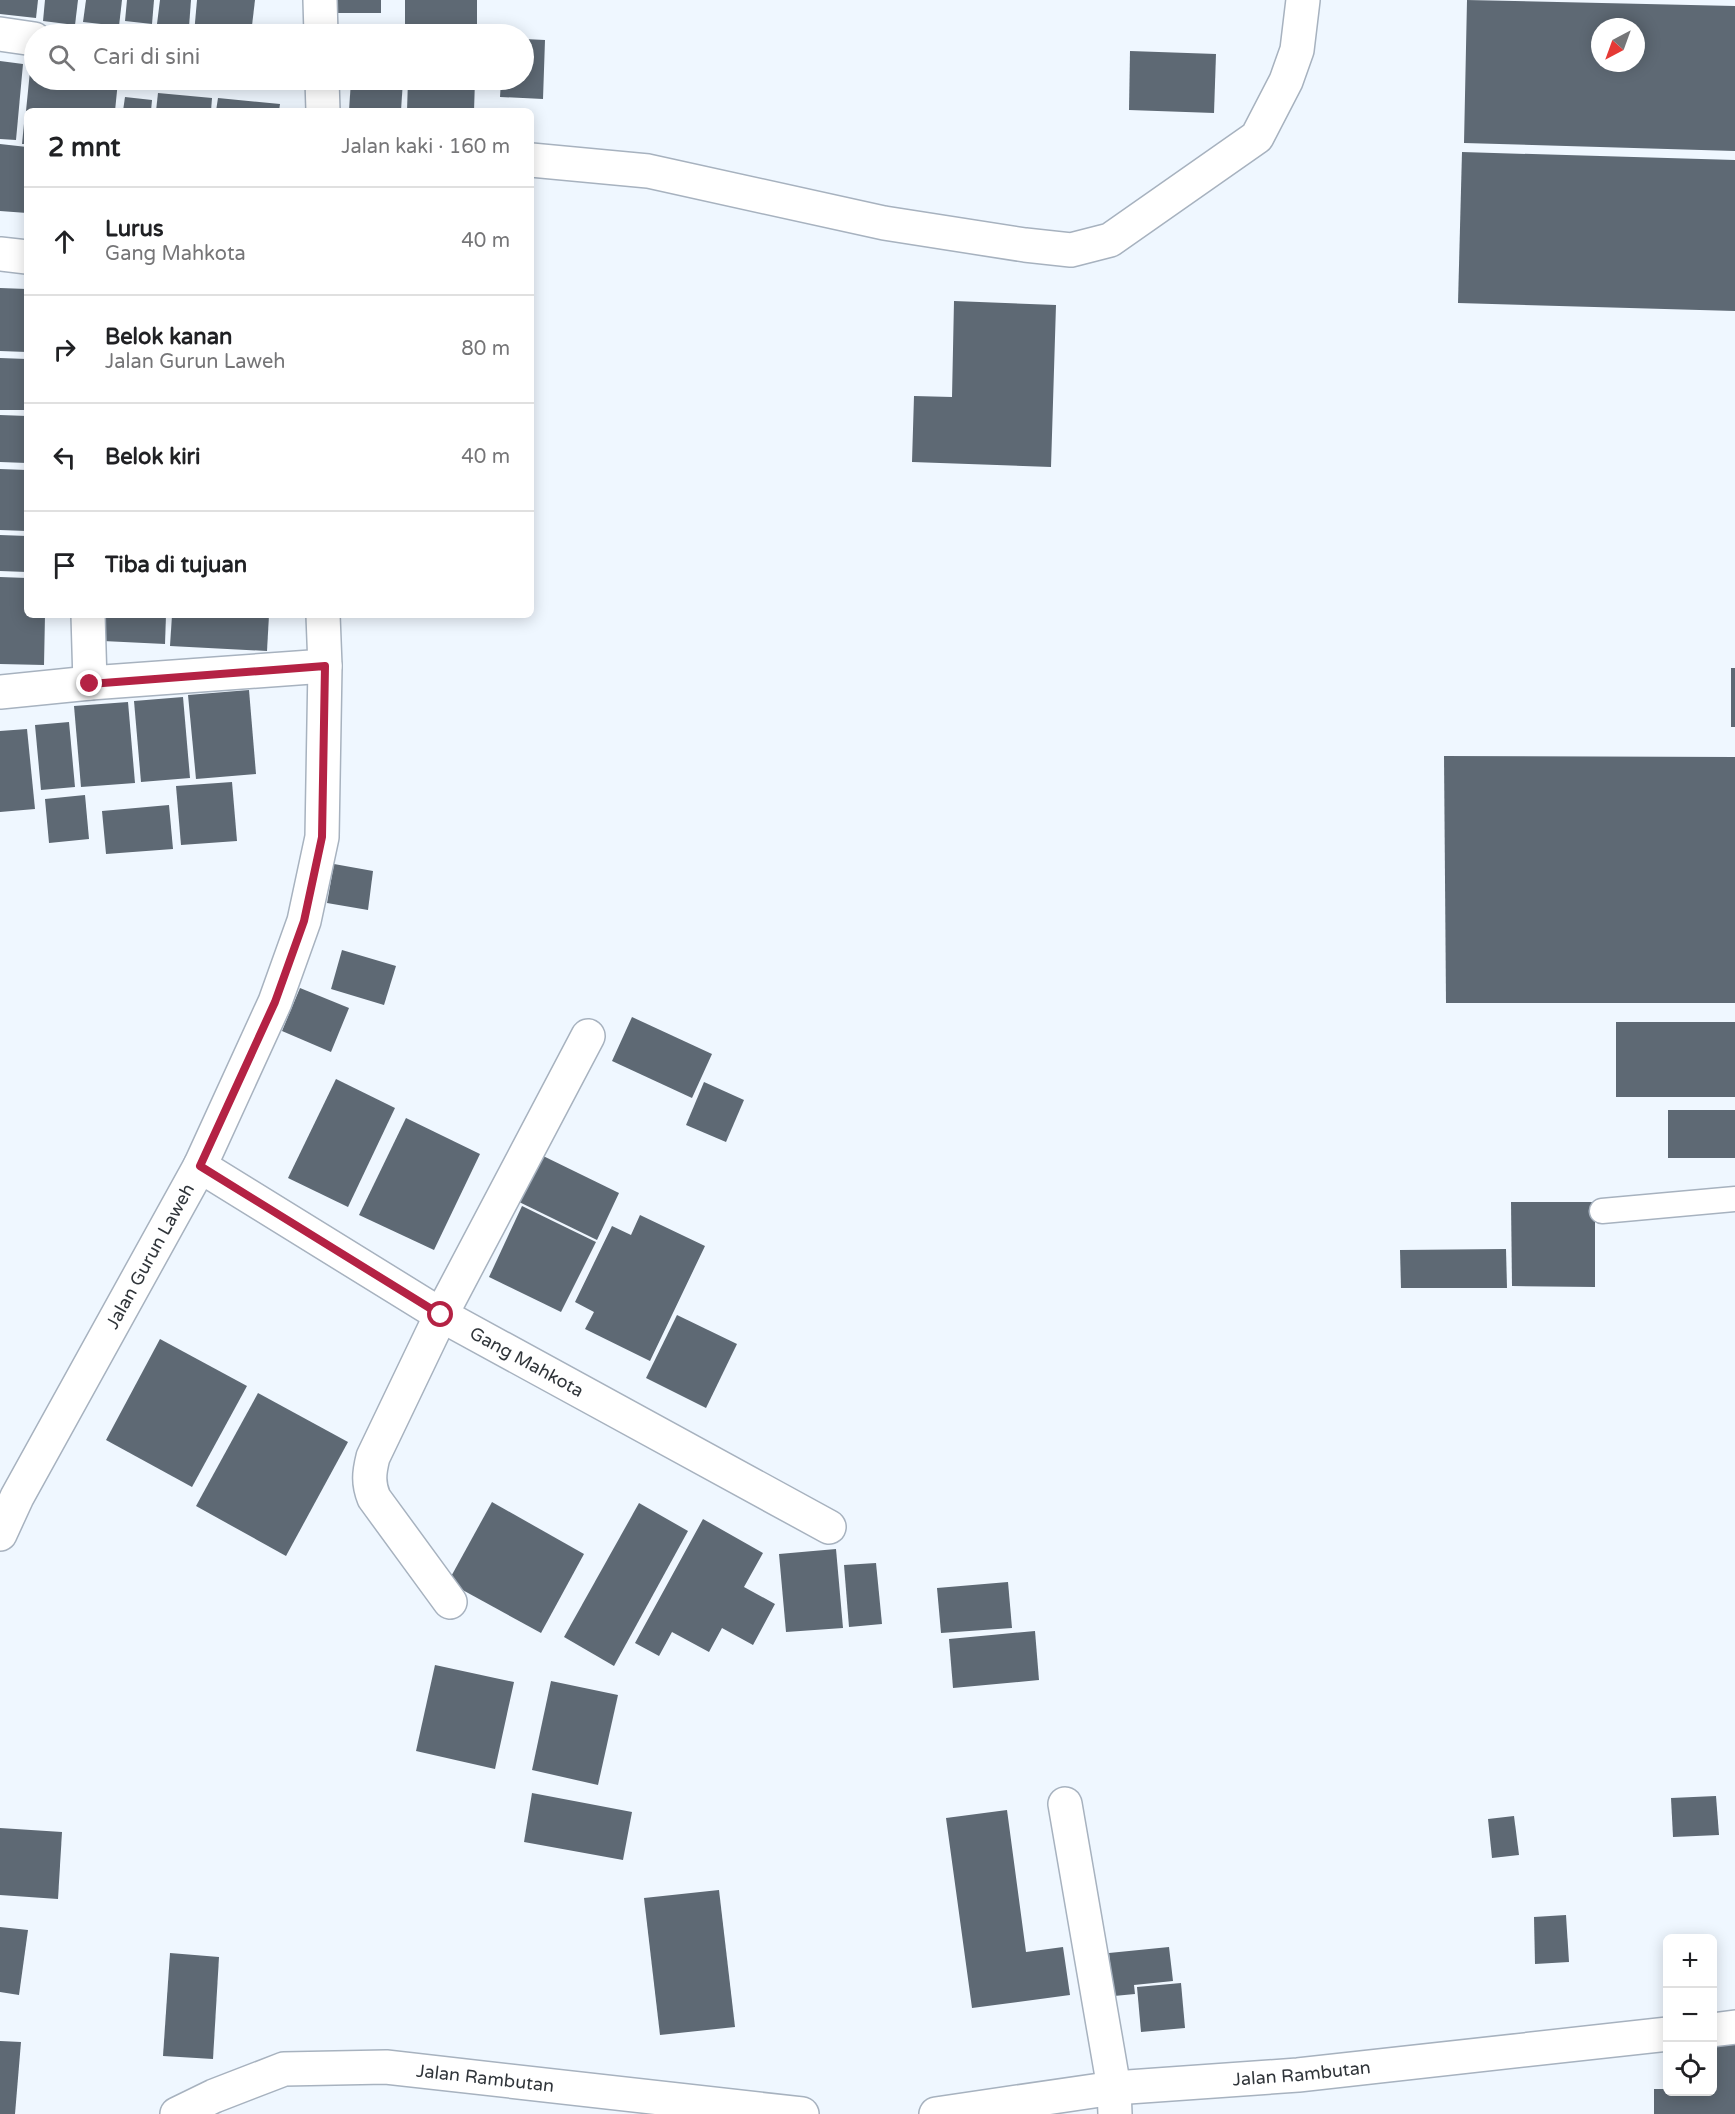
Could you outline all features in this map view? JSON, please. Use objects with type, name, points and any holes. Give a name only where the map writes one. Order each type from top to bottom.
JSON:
[{"type":"street","points":[[320,0],[321,24]]},
{"type":"street","points":[[534,160],[648,171],[884,223],[1071,250],[1110,240],[1257,137],[1286,81],[1297,50],[1304,0]]},
{"type":"street","points":[[0,34],[24,38]]},
{"type":"street","points":[[322,90],[323,108]]},
{"type":"street","points":[[0,254],[24,257]]},
{"type":"street","points":[[88,618],[90,684]]},
{"type":"street","name":"Jalan Gurun Laweh","points":[[0,1534],[17,1497],[200,1166],[275,1002],[304,921],[322,837],[325,666],[323,618]]},
{"type":"street","points":[[0,692],[325,666]]},
{"type":"street","points":[[450,1602],[374,1498],[369,1485],[369,1473],[373,1457],[441,1315],[588,1036]]},
{"type":"street","name":"Gang Mahkota","points":[[200,1166],[441,1315],[829,1527]]},
{"type":"street","points":[[1065,1804],[1114,2101]]},
{"type":"street","points":[[1717,2029],[1735,2027]]},
{"type":"street","name":"Jalan Rambutan","points":[[936,2114],[1114,2101],[1298,2075],[1663,2035]]},
{"type":"street","name":"Jalan Rambutan","points":[[177,2114],[214,2096],[284,2069],[386,2067],[802,2114]]},
{"type":"lane","points":[[1602,1211],[1735,1198]]},
{"type":"building","points":[[0,0],[38,0],[36,18],[0,14]]},
{"type":"building","points":[[45,0],[78,0],[75,24],[43,21]]},
{"type":"building","points":[[86,0],[122,0],[119,24],[83,22]]},
{"type":"building","points":[[127,0],[154,0],[152,24],[125,21]]},
{"type":"building","points":[[160,0],[191,0],[189,24],[157,24]]},
{"type":"building","points":[[197,0],[255,0],[252,24],[195,24]]},
{"type":"building","points":[[338,0],[381,0],[381,13],[338,13]]},
{"type":"building","points":[[405,0],[477,0],[477,24],[405,24]]},
{"type":"building","points":[[1467,0],[1735,6],[1735,151],[1464,143]]},
{"type":"building","points":[[534,39],[545,40],[543,99],[500,97],[500,90],[534,90]]},
{"type":"building","points":[[1130,51],[1216,54],[1214,113],[1129,110]]},
{"type":"building","points":[[0,61],[23,64],[16,140],[0,139]]},
{"type":"building","points":[[28,90],[117,90],[115,108],[26,108]]},
{"type":"building","points":[[350,90],[402,90],[401,108],[349,108]]},
{"type":"building","points":[[408,90],[475,90],[474,108],[407,108]]},
{"type":"building","points":[[158,93],[212,98],[211,108],[156,108]]},
{"type":"building","points":[[125,97],[152,100],[151,108],[123,108]]},
{"type":"building","points":[[218,98],[280,104],[279,108],[216,108]]},
{"type":"building","points":[[0,144],[24,147],[24,213],[0,211]]},
{"type":"building","points":[[1462,152],[1735,160],[1735,311],[1458,303]]},
{"type":"building","points":[[0,288],[24,289],[24,352],[0,351]]},
{"type":"building","points":[[954,301],[1056,305],[1051,467],[912,462],[914,396],[952,397]]},
{"type":"building","points":[[0,358],[24,359],[24,410],[0,410]]},
{"type":"building","points":[[0,415],[24,416],[24,463],[0,462]]},
{"type":"building","points":[[0,469],[24,470],[24,531],[0,530]]},
{"type":"building","points":[[0,535],[24,536],[24,572],[0,571]]},
{"type":"building","points":[[0,577],[24,578],[24,618],[45,618],[44,665],[0,664]]},
{"type":"building","points":[[104,618],[166,618],[165,644],[103,641]]},
{"type":"building","points":[[172,618],[269,618],[267,651],[170,646]]},
{"type":"building","points":[[1731,668],[1735,668],[1735,727],[1731,727]]},
{"type":"building","points":[[249,690],[256,774],[196,779],[188,695]]},
{"type":"building","points":[[183,697],[190,778],[141,782],[134,701]]},
{"type":"building","points":[[128,702],[135,783],[81,787],[74,706]]},
{"type":"building","points":[[69,722],[75,787],[41,790],[35,725]]},
{"type":"building","points":[[27,729],[35,809],[0,812],[0,731]]},
{"type":"building","points":[[1444,756],[1735,757],[1735,1003],[1446,1003]]},
{"type":"building","points":[[232,782],[237,841],[181,845],[176,786]]},
{"type":"building","points":[[85,795],[89,839],[49,843],[45,799]]},
{"type":"building","points":[[169,805],[173,849],[106,854],[102,811]]},
{"type":"building","points":[[334,864],[373,871],[368,910],[327,903]]},
{"type":"building","points":[[342,950],[396,966],[384,1005],[331,989]]},
{"type":"building","points":[[300,988],[349,1008],[331,1052],[282,1031]]},
{"type":"building","points":[[632,1017],[712,1054],[692,1098],[612,1061]]},
{"type":"building","points":[[1616,1022],[1735,1022],[1735,1097],[1616,1097]]},
{"type":"building","points":[[336,1079],[395,1108],[348,1207],[288,1178]]},
{"type":"building","points":[[704,1082],[744,1100],[726,1142],[686,1125]]},
{"type":"building","points":[[1668,1110],[1735,1110],[1735,1158],[1668,1158]]},
{"type":"building","points":[[406,1118],[480,1154],[434,1250],[359,1215]]},
{"type":"building","points":[[535,1152],[619,1193],[597,1240],[513,1199]]},
{"type":"building","points":[[1511,1202],[1595,1202],[1595,1287],[1512,1286]]},
{"type":"building","points":[[522,1206],[596,1242],[561,1312],[489,1277]]},
{"type":"building","points":[[640,1215],[705,1246],[650,1361],[585,1329],[594,1312],[575,1302],[612,1226],[631,1235]]},
{"type":"building","points":[[1506,1249],[1507,1288],[1401,1288],[1400,1250]]},
{"type":"building","points":[[677,1315],[737,1344],[706,1408],[646,1378]]},
{"type":"building","points":[[160,1339],[247,1386],[192,1487],[106,1440]]},
{"type":"building","points":[[258,1393],[348,1442],[286,1556],[196,1506]]},
{"type":"building","points":[[492,1502],[584,1554],[541,1633],[448,1582]]},
{"type":"building","points":[[639,1503],[688,1531],[614,1666],[564,1637]]},
{"type":"building","points":[[703,1519],[763,1553],[744,1587],[775,1604],[753,1645],[722,1628],[709,1652],[672,1632],[659,1656],[635,1643]]},
{"type":"building","points":[[836,1549],[843,1628],[786,1632],[779,1554]]},
{"type":"building","points":[[876,1563],[882,1624],[849,1627],[844,1565]]},
{"type":"building","points":[[1008,1582],[1012,1628],[941,1633],[937,1588]]},
{"type":"building","points":[[1035,1631],[1039,1680],[953,1688],[949,1639]]},
{"type":"building","points":[[435,1665],[514,1682],[495,1769],[416,1751]]},
{"type":"building","points":[[551,1681],[618,1695],[598,1785],[532,1770]]},
{"type":"building","points":[[532,1793],[632,1812],[623,1860],[524,1842]]},
{"type":"building","points":[[1716,1796],[1719,1835],[1673,1837],[1671,1798]]},
{"type":"building","points":[[1007,1810],[1026,1952],[1063,1947],[1070,1995],[972,2008],[946,1818]]},
{"type":"building","points":[[1514,1816],[1519,1855],[1492,1858],[1488,1819]]},
{"type":"building","points":[[0,1828],[62,1832],[58,1899],[0,1895]]},
{"type":"building","points":[[719,1890],[735,2027],[660,2035],[644,1898]]},
{"type":"building","points":[[1566,1915],[1569,1962],[1535,1964],[1534,1917]]},
{"type":"building","points":[[0,1927],[28,1930],[19,1995],[0,1992]]},
{"type":"building","points":[[1169,1947],[1173,1981],[1134,1985],[1135,1994],[1114,1996],[1109,1953]]},
{"type":"building","points":[[170,1953],[219,1957],[213,2059],[163,2056]]},
{"type":"building","points":[[1181,1983],[1185,2028],[1141,2032],[1137,1987]]},
{"type":"building","points":[[0,2041],[21,2042],[15,2114],[0,2114]]},
{"type":"building","points":[[1717,2042],[1735,2042],[1735,2114],[1654,2114],[1654,2089],[1663,2089],[1663,2096],[1717,2096]]},
{"type":"route","points":[[90,684],[325,666],[322,837],[304,921],[275,1002],[200,1166],[441,1315]]}]
